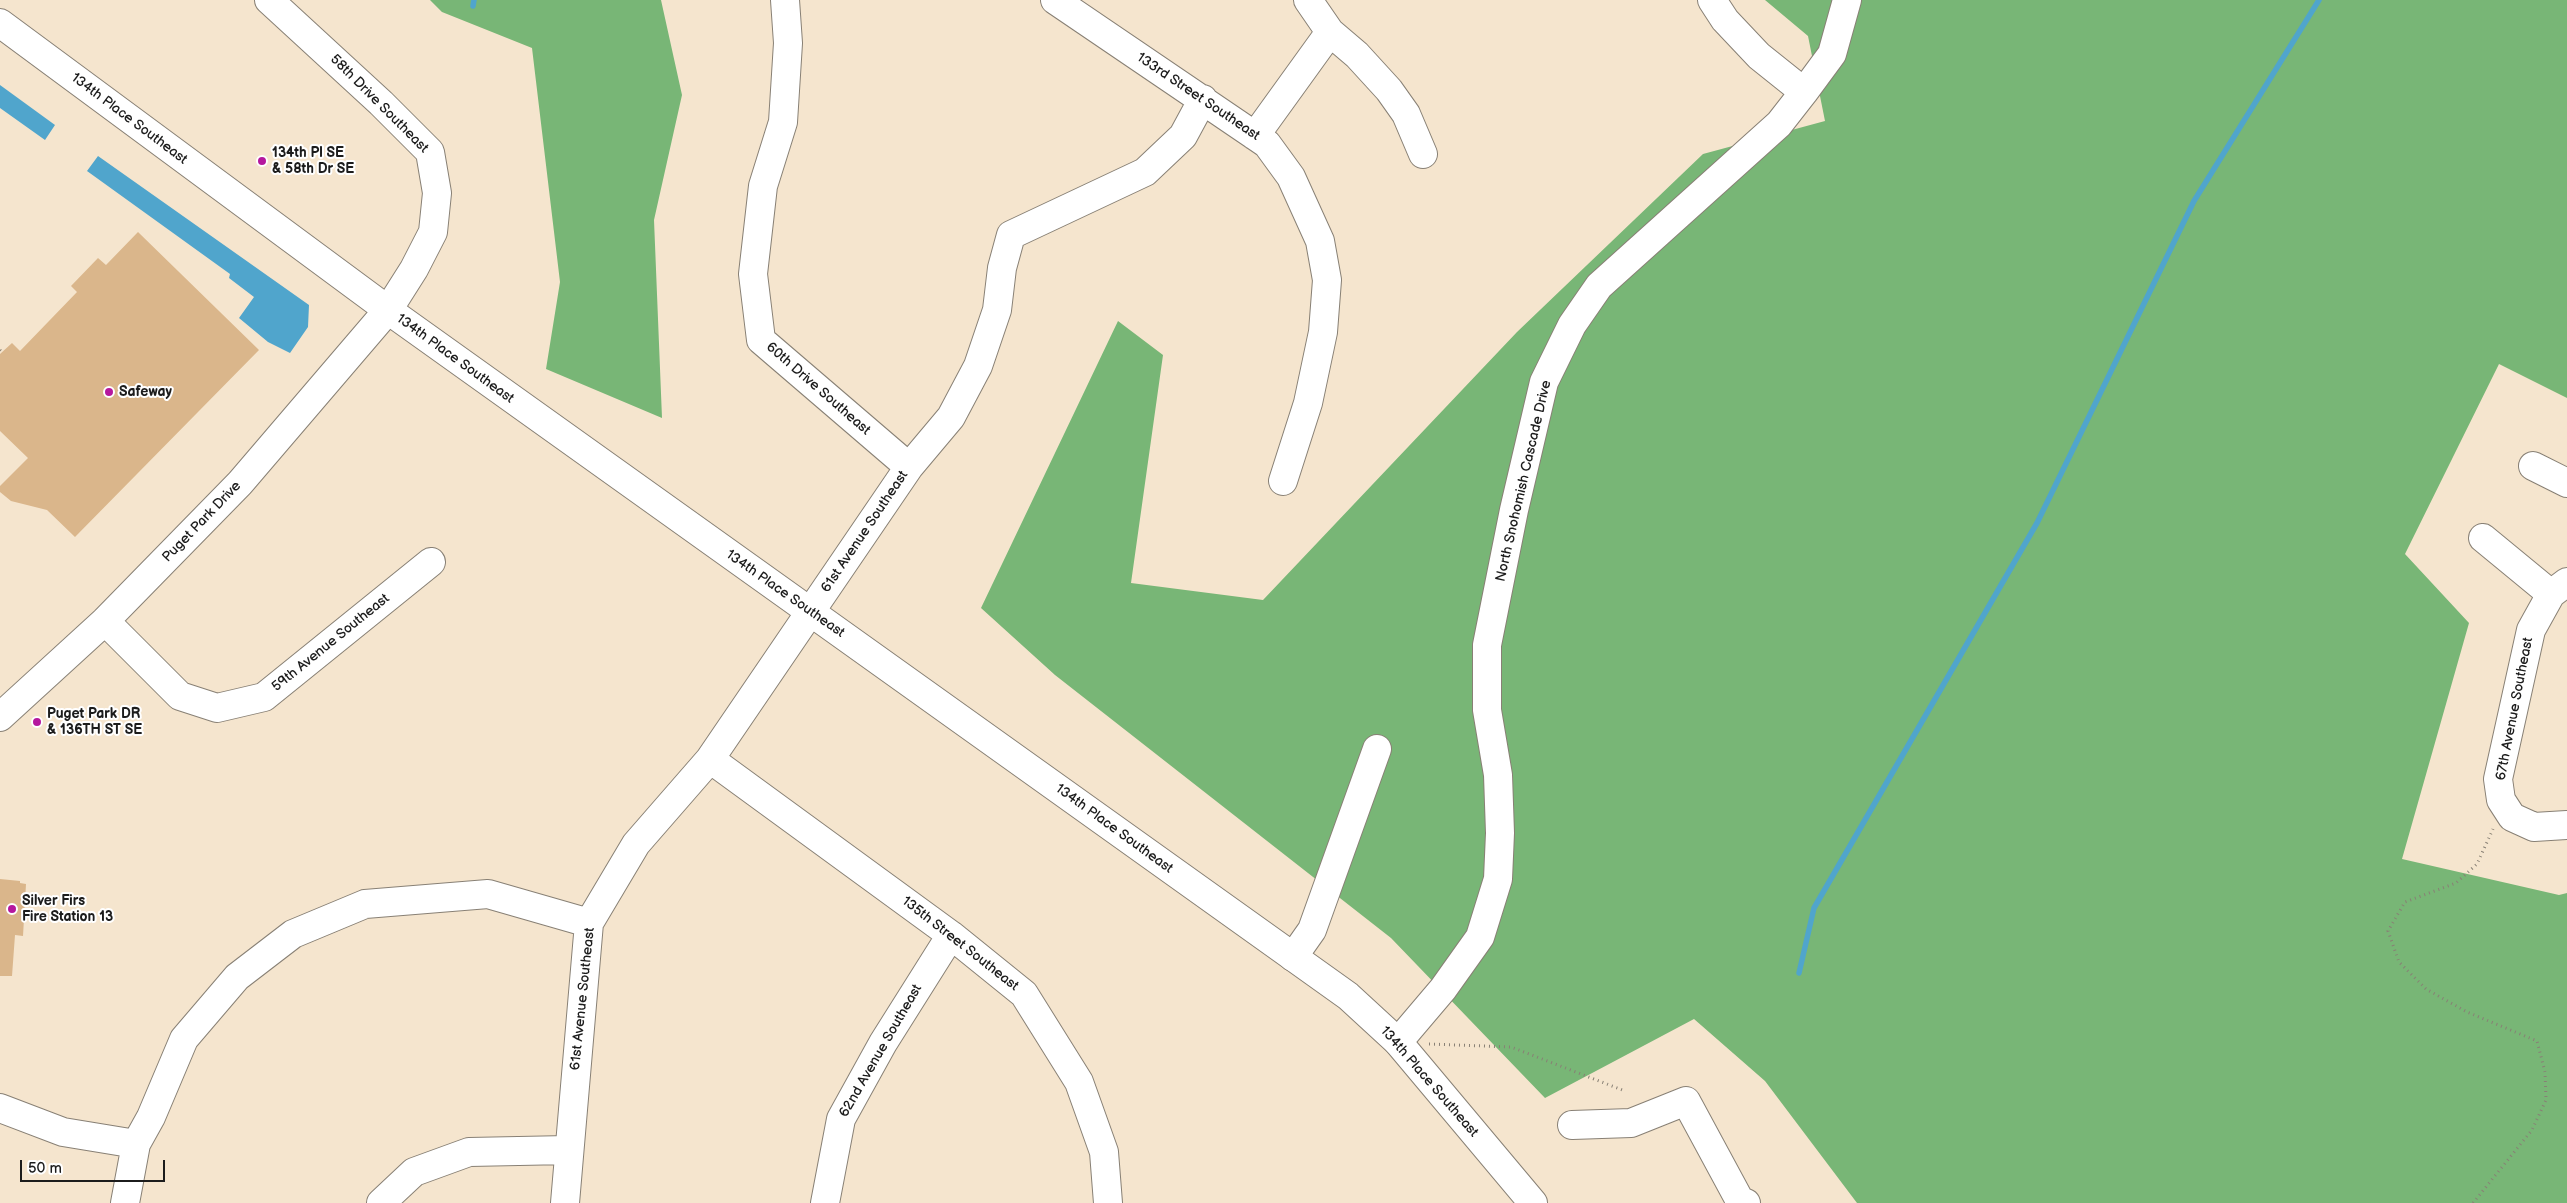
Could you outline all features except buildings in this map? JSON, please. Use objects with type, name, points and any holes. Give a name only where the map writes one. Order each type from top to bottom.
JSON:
[{"type":"street","name":"58th Drive Southeast","points":[[269,0],[381,103],[430,152],[436,193],[433,232],[414,269],[388,310]]},
{"type":"street","name":"60th Drive Southeast","points":[[785,0],[788,43],[783,122],[763,186],[754,274],[761,340],[909,467]]},
{"type":"street","name":"133rd Street Southeast","points":[[1055,0],[1267,144],[1290,176],[1320,241],[1327,280],[1323,332],[1308,403],[1283,481]]},
{"type":"street","points":[[1308,0],[1330,32],[1357,55],[1389,90],[1406,114],[1423,154]]},
{"type":"street","points":[[1712,0],[1725,20],[1759,56],[1804,92]]},
{"type":"street","name":"North Snohomish Cascade Drive","points":[[1398,1042],[1443,989],[1480,937],[1498,879],[1500,833],[1498,775],[1487,710],[1488,645],[1514,510],[1544,382],[1572,325],[1599,286],[1779,124],[1832,54],[1847,0]]},
{"type":"street","name":"134th Place Southeast","points":[[0,23],[388,310],[1348,996],[1398,1042],[1533,1203]]},
{"type":"street","points":[[1255,136],[1330,32]]},
{"type":"street","name":"61st Avenue Southeast","points":[[565,1203],[568,1150],[589,923],[636,844],[710,759],[909,467],[951,417],[978,366],[997,310],[1002,268],[1011,235],[1145,172],[1183,136],[1203,99]]},
{"type":"street","name":"Puget Park Drive","points":[[0,717],[105,621],[240,483],[388,310]]},
{"type":"street","points":[[2533,466],[2567,483]]},
{"type":"street","points":[[2483,538],[2559,588]]},
{"type":"street","name":"59th Avenue Southeast","points":[[105,621],[180,696],[217,708],[264,697],[431,562]]},
{"type":"street","name":"67th Avenue Southeast","points":[[2512,816],[2501,800],[2498,779],[2531,630],[2559,588]]},
{"type":"street","points":[[1293,957],[1312,930],[1377,749]]},
{"type":"street","name":"135th Street Southeast","points":[[710,759],[951,935],[1024,994],[1079,1082],[1104,1152],[1108,1203]]},
{"type":"street","points":[[2512,816],[2534,827],[2567,825]]},
{"type":"street","points":[[125,1203],[136,1144],[151,1117],[184,1039],[237,977],[293,934],[365,904],[488,894],[589,923]]},
{"type":"street","name":"62nd Avenue Southeast","points":[[825,1203],[840,1119],[883,1043],[951,935]]},
{"type":"street","points":[[1572,1125],[1631,1123],[1686,1101],[1740,1201],[1746,1203]]},
{"type":"street","points":[[3,1117],[63,1132],[136,1144]]},
{"type":"street","points":[[381,1203],[414,1172],[469,1152],[568,1150]]},
{"type":"path","points":[[2473,1203],[2532,1130],[2546,1100],[2545,1072],[2537,1041],[2467,1012],[2426,989],[2399,962],[2388,930],[2404,902],[2456,883],[2477,864],[2493,828],[2512,816]]},
{"type":"path","points":[[1398,1042],[1511,1048],[1625,1091]]},
{"type":"green space","points":[[430,0],[661,0],[682,95],[654,220],[662,418],[546,369],[560,282],[532,48],[442,12]]},
{"type":"green space","points":[[1765,0],[2567,0],[2567,398],[2499,364],[2405,554],[2469,623],[2402,859],[2559,895],[2567,893],[2567,1203],[1857,1203],[1765,1081],[1694,1019],[1545,1098],[1391,938],[1055,675],[981,608],[1118,321],[1163,355],[1131,583],[1263,600],[1517,332],[1703,154],[1825,121],[1808,36]]},
{"type":"water","points":[[0,85],[55,125],[45,140],[0,108]]},
{"type":"water","points":[[98,156],[309,305],[308,327],[290,353],[268,342],[239,318],[254,297],[229,278],[230,274],[87,171]]},
{"type":"waterway","points":[[473,6],[474,0]]},
{"type":"waterway","points":[[1799,973],[1814,908],[2037,523],[2194,201],[2319,0]]},
{"type":"place","name":"134th Pl SE & 58th Dr SE","points":[[262,161]]},
{"type":"place","name":"Safeway","points":[[109,392]]},
{"type":"place","name":"Puget Park DR & 136TH ST SE","points":[[37,722]]},
{"type":"place","name":"Silver Firs Fire Station 13","points":[[12,909]]}]
